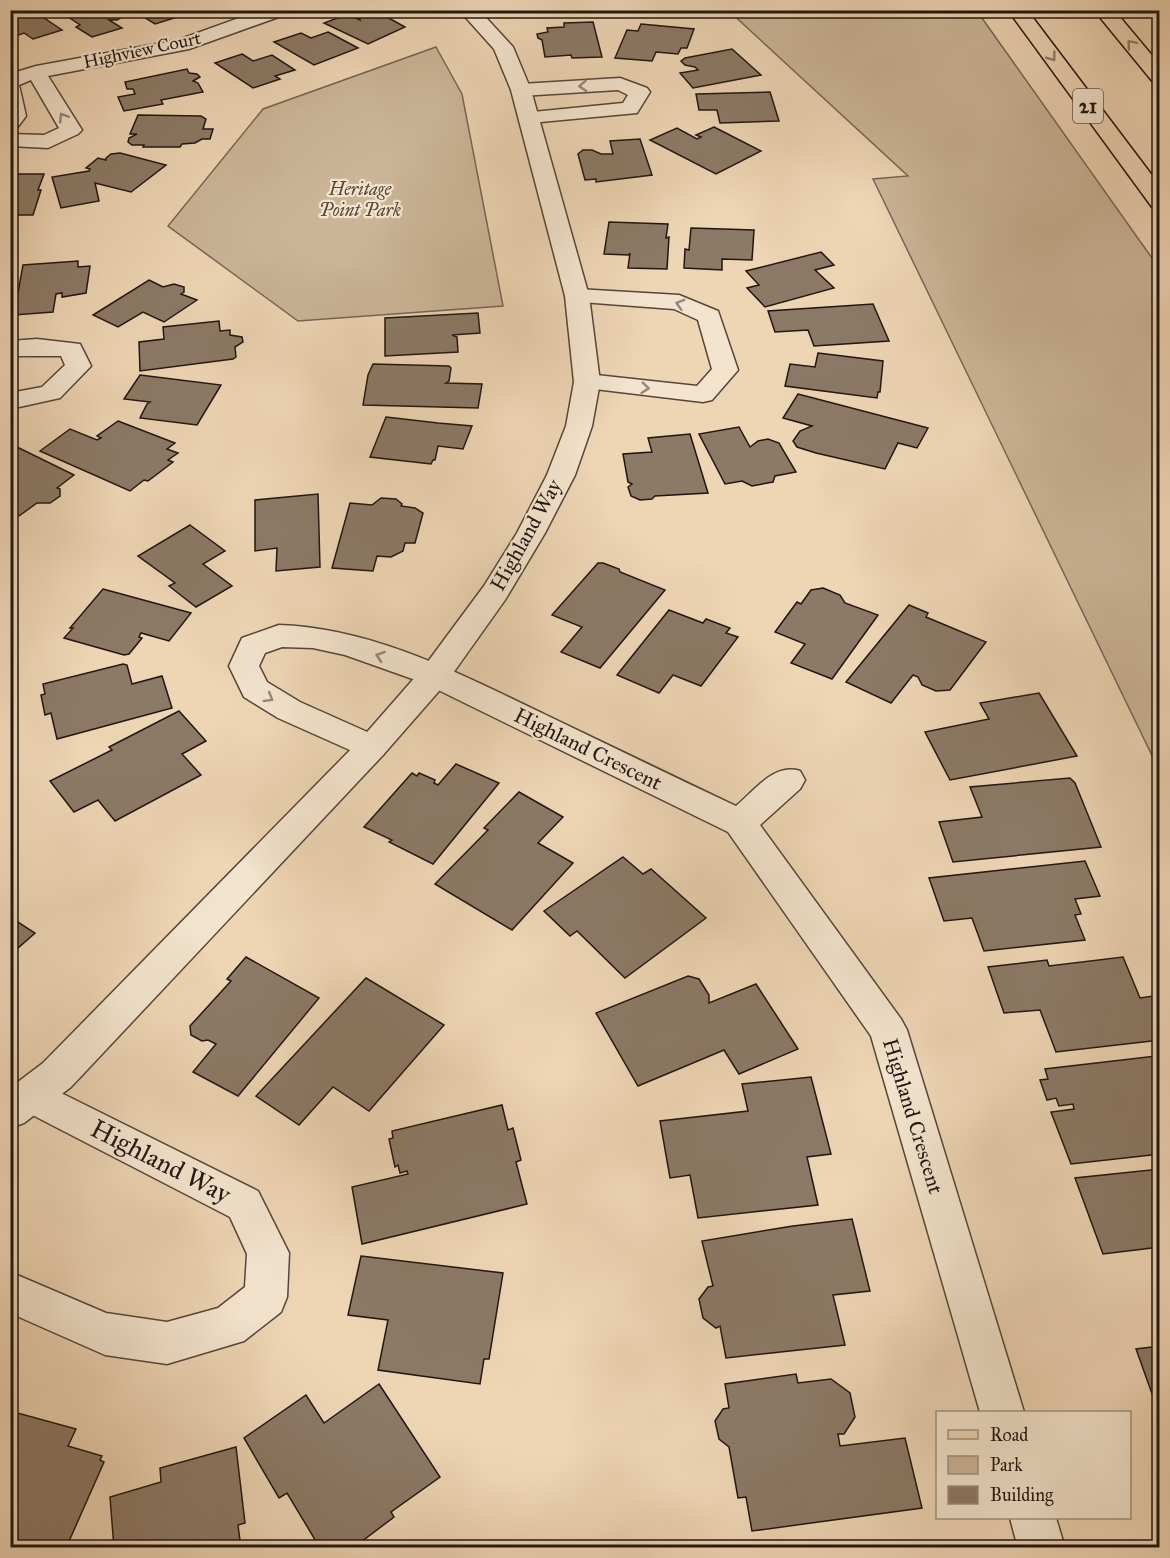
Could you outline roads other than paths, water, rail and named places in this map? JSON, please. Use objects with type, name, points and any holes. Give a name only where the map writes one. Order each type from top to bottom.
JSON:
[{"type":"main road","name":"21","points":[[1017,10],[1160,202]]},
{"type":"main road","points":[[1103,10],[1160,78]]},
{"type":"street","name":"Highview Court","points":[[10,124],[16,116],[10,83],[36,72],[182,45],[280,10]]},
{"type":"street","name":"Highland Way","points":[[10,1292],[105,1334],[167,1343],[230,1326],[266,1297],[268,1253],[244,1204],[21,1103],[57,1075],[372,747],[435,675],[495,593],[531,533],[561,475],[579,426],[587,382],[577,296],[526,103],[503,47],[468,10]]},
{"type":"street","points":[[10,140],[48,142],[71,130],[36,72]]},
{"type":"street","points":[[577,296],[679,302],[709,316],[725,370],[703,394],[587,382]]},
{"type":"street","points":[[10,349],[37,347],[71,349],[78,366],[51,393],[10,401]]},
{"type":"street","points":[[372,747],[290,710],[255,689],[244,666],[254,646],[279,636],[314,637],[351,646],[435,675]]},
{"type":"street","name":"Highland Crescent","points":[[435,675],[740,823],[888,1030],[1001,1411]]},
{"type":"street","points":[[740,823],[788,780]]},
{"type":"street","points":[[1033,1519],[1042,1548]]},
{"type":"park label","name":"Heritage Point Park","points":[[360,199]]}]
